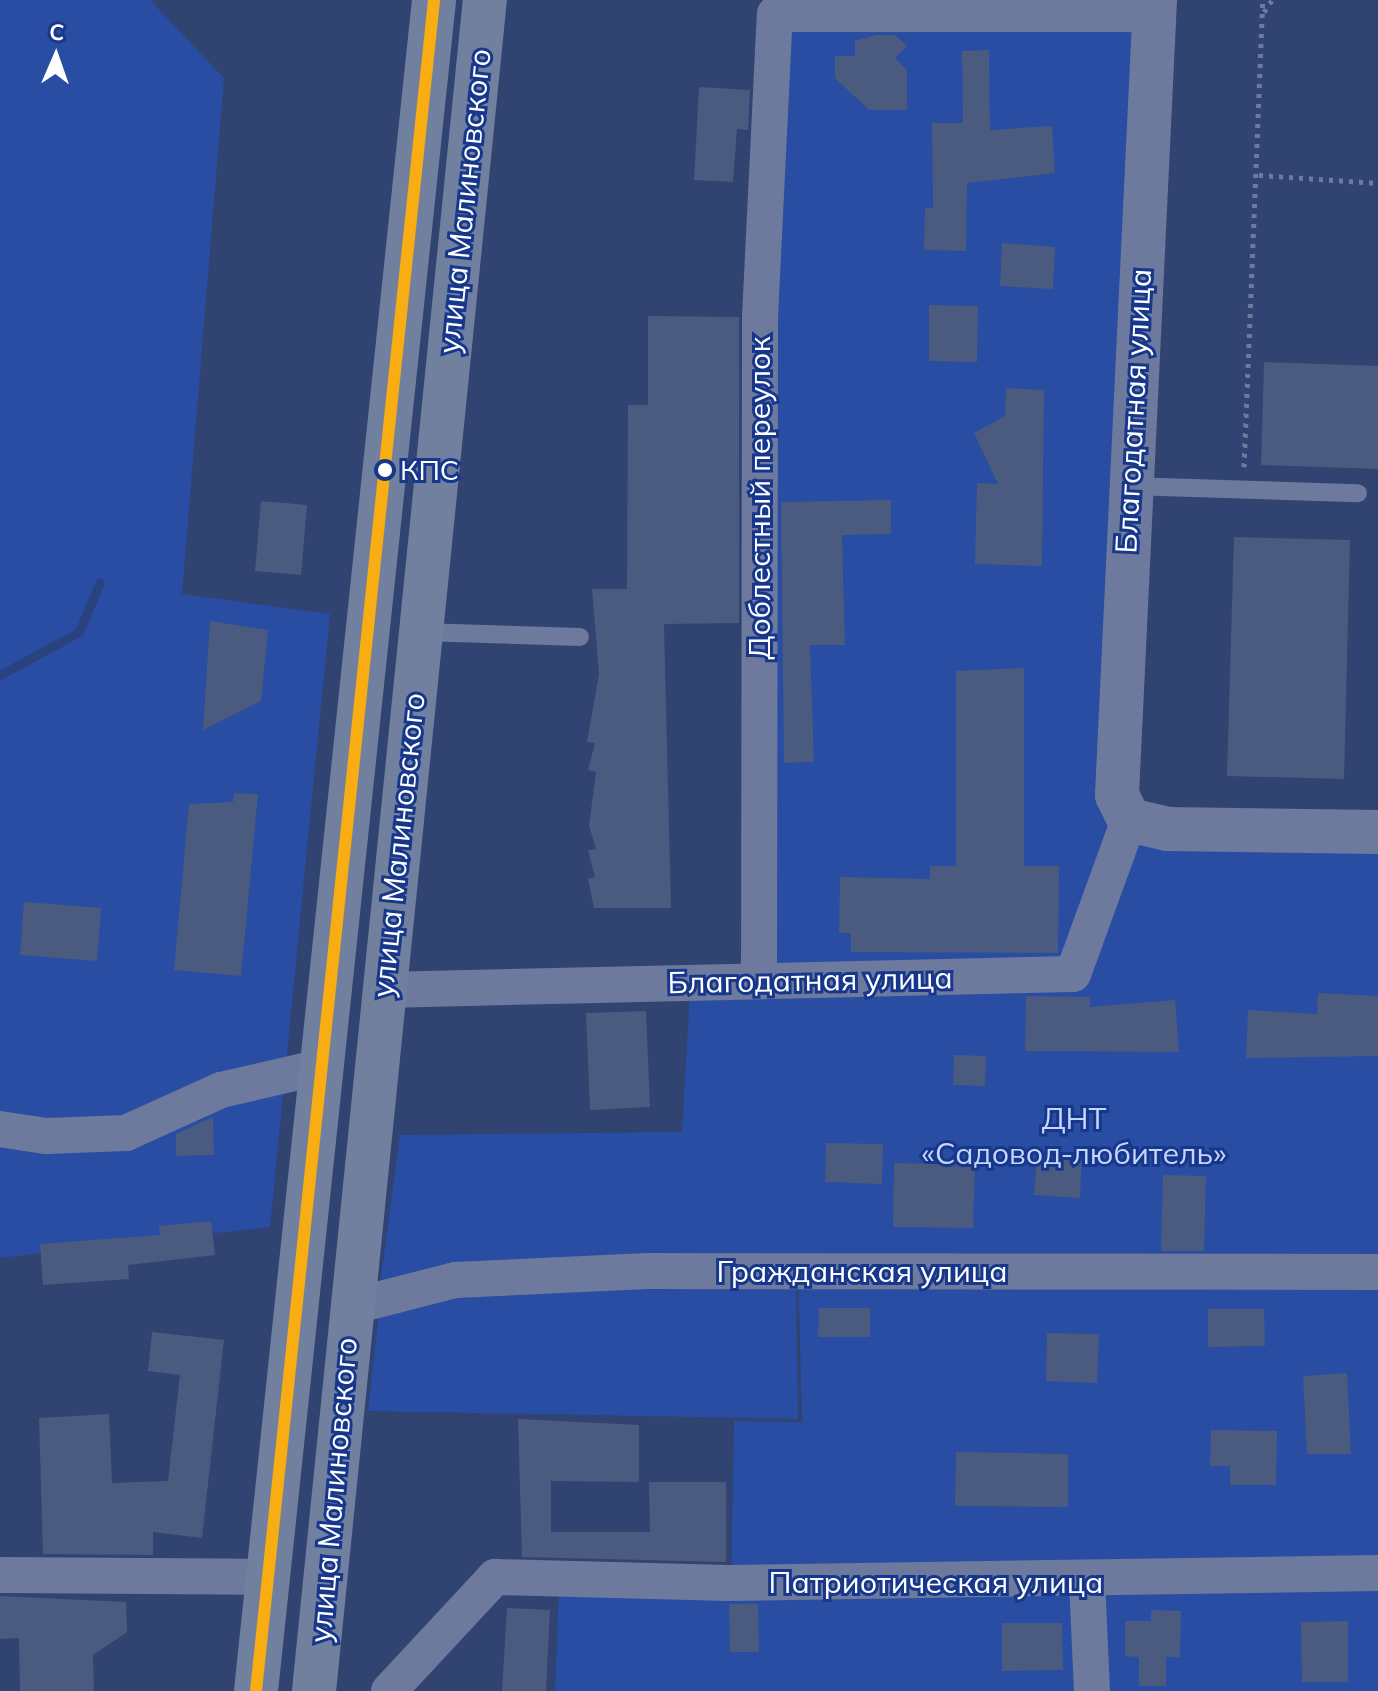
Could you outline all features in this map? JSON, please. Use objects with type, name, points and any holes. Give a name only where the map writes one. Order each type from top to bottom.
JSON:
[{"type":"highway","name":"улица Малиновского","points":[[256,1691],[325,1066],[434,0]]},
{"type":"highway","name":"улица Малиновского","points":[[314,1691],[350,1307],[485,0]]},
{"type":"street","name":"Доблестный переулок","points":[[759,981],[760,317],[775,14],[1154,7]]},
{"type":"street","name":"Благодатная улица","points":[[383,990],[1073,974],[1129,820],[1117,795],[1114,754],[1154,7]]},
{"type":"street","points":[[1129,820],[1167,829],[1378,832]]},
{"type":"street","points":[[0,1129],[46,1136],[126,1133],[221,1090],[325,1066]]},
{"type":"street","name":"Гражданская улица","points":[[350,1307],[455,1280],[647,1271],[1378,1272]]},
{"type":"street","name":"Патриотическая улица","points":[[389,1691],[495,1577],[1087,1581],[1378,1573]]},
{"type":"street","points":[[0,1575],[269,1577]]},
{"type":"street","points":[[1087,1581],[1092,1691]]},
{"type":"lane","points":[[1129,486],[1358,493]]},
{"type":"lane","points":[[420,632],[580,637]]},
{"type":"path","points":[[1243,490],[1259,175],[1263,0]]},
{"type":"path","points":[[1263,13],[1272,0]]},
{"type":"path","points":[[1259,175],[1378,183]]},
{"type":"green space","points":[[0,0],[150,0],[224,78],[182,594],[330,614],[270,1227],[0,1258]]},
{"type":"green space","name":"ДНТ «Садовод-любитель»","points":[[790,0],[1144,0],[1114,834],[1378,841],[1378,1691],[555,1691],[559,1588],[731,1589],[734,1421],[802,1422],[798,1262],[379,1292],[400,1135],[682,1132],[690,992],[771,992],[769,458]]},
{"type":"green space","points":[[796,1279],[798,1419],[368,1411],[379,1312],[464,1288]]},
{"type":"building","points":[[876,35],[895,35],[907,46],[895,58],[907,70],[907,110],[869,110],[835,78],[835,56],[855,56],[855,41]]},
{"type":"building","points":[[989,50],[990,130],[1052,126],[1055,173],[967,183],[966,251],[924,250],[925,208],[933,208],[932,123],[963,123],[962,51]]},
{"type":"building","points":[[699,87],[750,90],[748,130],[737,129],[733,182],[694,180]]},
{"type":"building","points":[[1002,243],[1055,247],[1053,289],[1000,286]]},
{"type":"building","points":[[929,305],[978,306],[977,362],[929,361]]},
{"type":"building","points":[[648,316],[739,317],[739,623],[664,624],[671,908],[594,908],[588,879],[595,877],[588,850],[596,849],[589,826],[596,772],[588,770],[595,743],[587,742],[599,674],[592,589],[627,589],[628,405],[648,405]]},
{"type":"building","points":[[1264,362],[1378,366],[1378,469],[1261,465]]},
{"type":"building","points":[[1006,388],[1044,390],[1042,566],[975,564],[977,483],[998,484],[974,433],[1005,416]]},
{"type":"building","points":[[891,500],[891,534],[842,535],[845,645],[810,645],[814,762],[784,763],[781,502]]},
{"type":"building","points":[[261,501],[307,505],[301,575],[255,571]]},
{"type":"building","points":[[1234,537],[1350,540],[1344,779],[1227,776]]},
{"type":"building","points":[[210,621],[268,630],[261,701],[203,730]]},
{"type":"building","points":[[1024,668],[1024,866],[1059,866],[1058,953],[851,952],[851,933],[839,933],[840,877],[930,879],[930,866],[956,866],[956,671]]},
{"type":"building","points":[[234,793],[258,794],[241,976],[174,970],[189,804],[233,802]]},
{"type":"building","points":[[24,902],[101,908],[97,961],[20,955]]},
{"type":"building","points":[[1318,993],[1378,996],[1378,1056],[1246,1058],[1248,1010],[1317,1014]]},
{"type":"building","points":[[1026,996],[1090,997],[1090,1007],[1175,1000],[1179,1052],[1025,1051]]},
{"type":"building","points":[[646,1011],[650,1107],[590,1110],[586,1013]]},
{"type":"building","points":[[954,1055],[986,1056],[985,1086],[953,1085]]},
{"type":"building","points":[[213,1117],[214,1155],[176,1156],[176,1134]]},
{"type":"building","points":[[826,1143],[883,1144],[882,1184],[825,1182]]},
{"type":"building","points":[[1037,1154],[1082,1156],[1080,1198],[1034,1195]]},
{"type":"building","points":[[894,1163],[975,1165],[973,1228],[893,1227]]},
{"type":"building","points":[[1163,1175],[1206,1176],[1204,1251],[1161,1251]]},
{"type":"building","points":[[211,1221],[215,1255],[128,1265],[129,1279],[43,1285],[40,1244],[160,1235],[159,1226]]},
{"type":"building","points":[[819,1308],[870,1308],[870,1337],[818,1337]]},
{"type":"building","points":[[1208,1309],[1264,1309],[1265,1346],[1208,1347]]},
{"type":"building","points":[[152,1332],[224,1340],[202,1538],[153,1532],[153,1555],[43,1554],[39,1418],[109,1414],[112,1483],[168,1481],[180,1375],[148,1371]]},
{"type":"building","points":[[1047,1333],[1099,1334],[1097,1383],[1046,1381]]},
{"type":"building","points":[[1347,1373],[1351,1454],[1307,1454],[1303,1376]]},
{"type":"building","points":[[518,1419],[639,1425],[639,1482],[551,1481],[551,1532],[650,1532],[649,1482],[726,1482],[726,1562],[522,1557]]},
{"type":"building","points":[[1211,1430],[1277,1431],[1276,1485],[1230,1485],[1230,1466],[1210,1466]]},
{"type":"building","points":[[956,1452],[1068,1454],[1068,1507],[955,1506]]},
{"type":"building","points":[[0,1596],[126,1602],[127,1632],[93,1655],[94,1691],[20,1691],[19,1638],[0,1639]]},
{"type":"building","points":[[729,1604],[758,1604],[759,1652],[730,1652]]},
{"type":"building","points":[[507,1608],[550,1610],[546,1691],[502,1691]]},
{"type":"building","points":[[1151,1610],[1181,1611],[1180,1657],[1166,1657],[1166,1686],[1139,1686],[1139,1657],[1125,1656],[1125,1621],[1151,1621]]},
{"type":"building","points":[[1348,1621],[1348,1682],[1302,1682],[1301,1622]]},
{"type":"building","points":[[1002,1623],[1062,1623],[1063,1670],[1002,1671]]},
{"type":"waterway","points":[[0,675],[79,632],[100,582]]},
{"type":"transit line","points":[[256,1691],[434,0]]},
{"type":"place","name":"КПС","points":[[385,470]]}]
